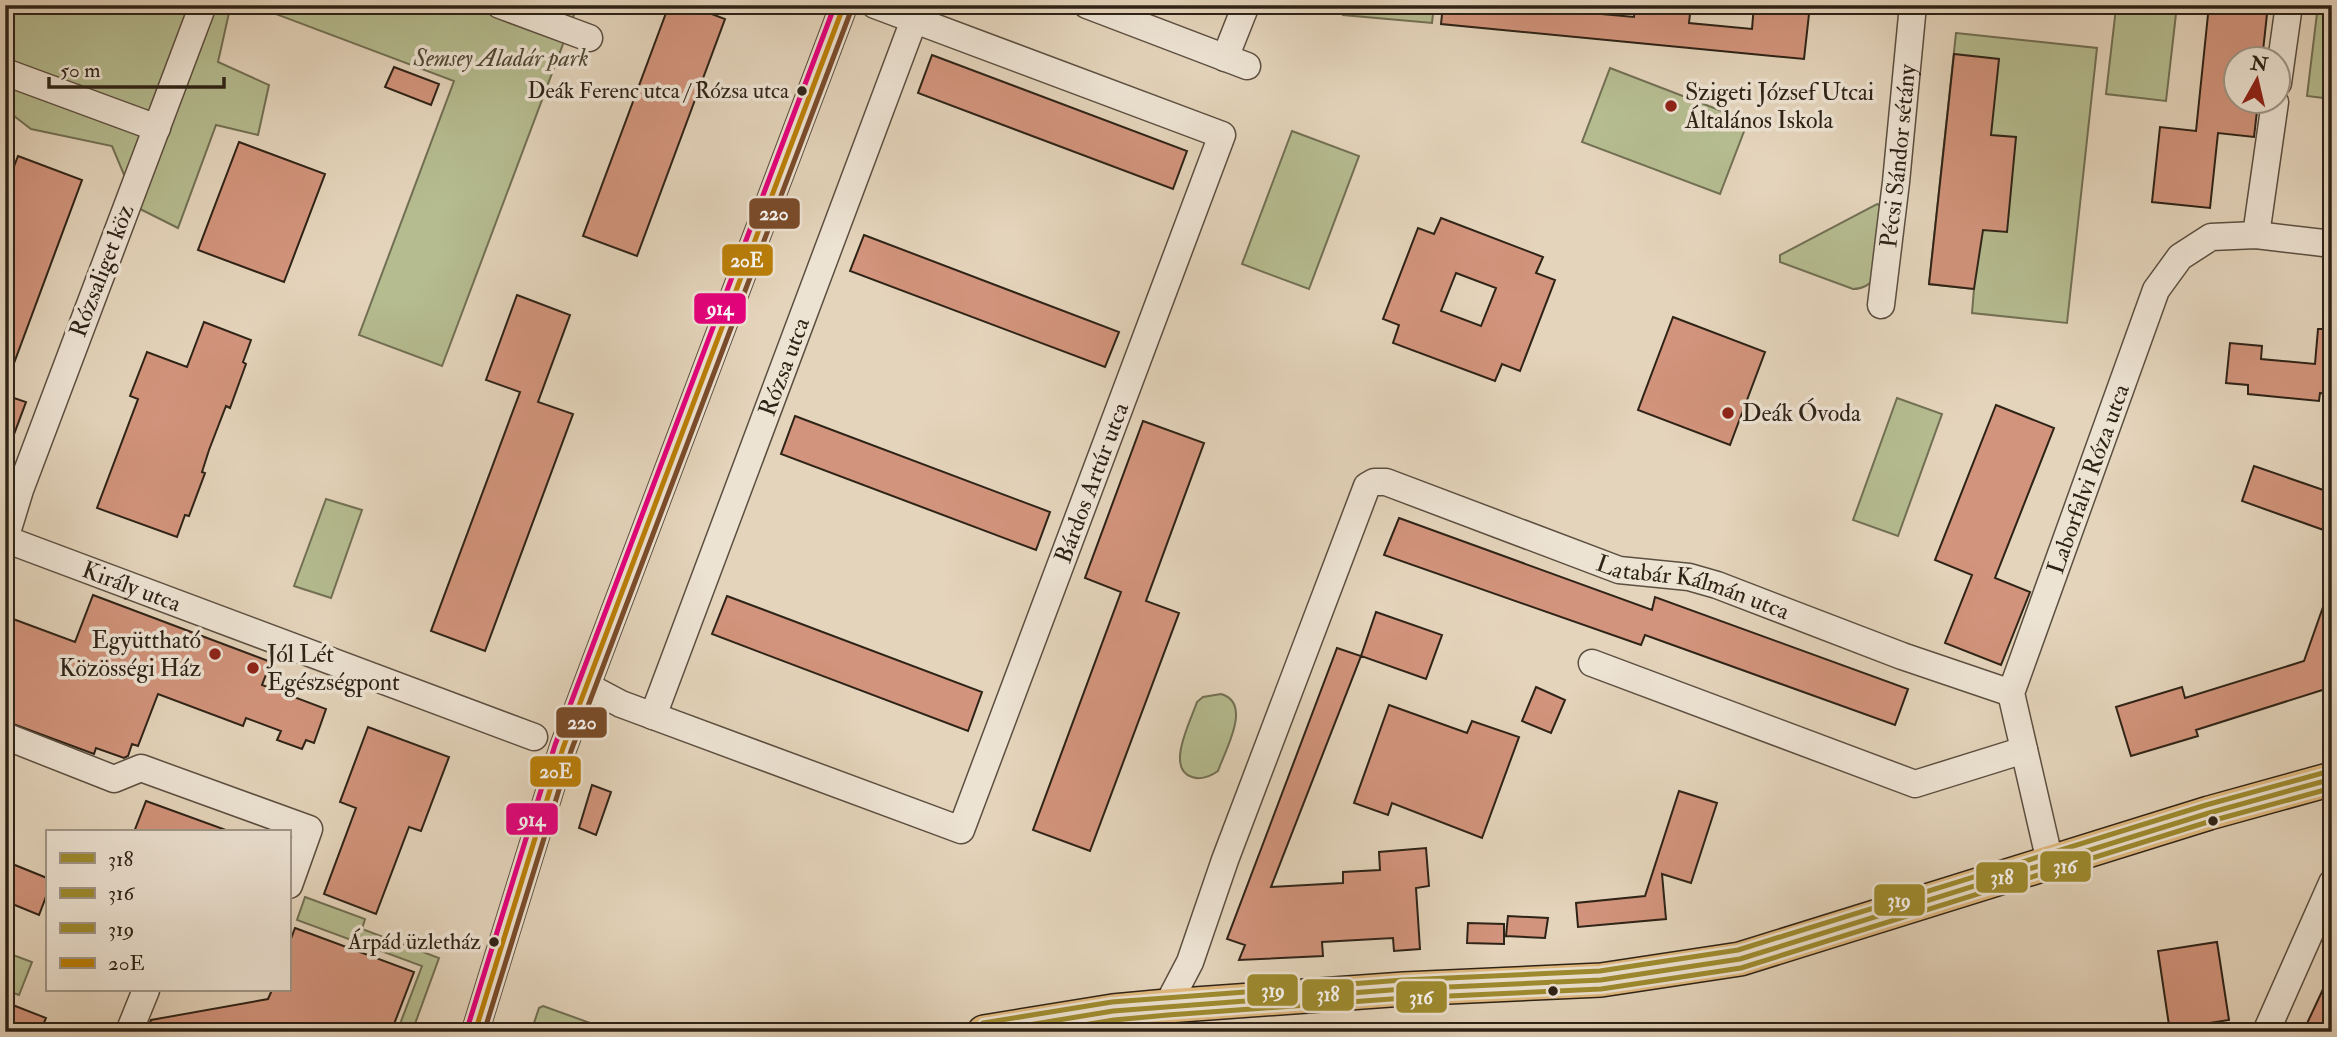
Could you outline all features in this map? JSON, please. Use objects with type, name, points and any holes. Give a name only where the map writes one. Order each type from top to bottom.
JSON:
[{"type":"main road","points":[[984,1032],[1114,1025],[1167,1006],[1404,989],[1601,980],[1740,959],[2209,813],[2332,779]]},
{"type":"street","name":"Rózsaliget köz","points":[[5,539],[20,490],[203,5]]},
{"type":"street","points":[[500,5],[589,38]]},
{"type":"street","points":[[475,1032],[548,795],[587,686],[844,5]]},
{"type":"street","points":[[875,5],[914,20]]},
{"type":"street","points":[[1087,5],[1236,62],[1246,5]]},
{"type":"street","name":"Pécsi Sándor sétány","points":[[1881,305],[1913,5]]},
{"type":"street","points":[[2282,46],[2288,5]]},
{"type":"street","name":"Bárdos Artúr utca","points":[[653,716],[961,830],[1222,135],[914,20]]},
{"type":"street","name":"Rózsa utca","points":[[653,716],[914,20]]},
{"type":"street","points":[[5,72],[156,128]]},
{"type":"street","points":[[2256,235],[2273,116]]},
{"type":"street","name":"Laborfalvi Róza utca","points":[[2011,693],[2155,290],[2179,257],[2211,237],[2256,235],[2332,244]]},
{"type":"street","name":"Latabár Kálmán utca","points":[[1167,1006],[1190,962],[1367,486],[1374,482],[1387,482],[1522,536],[1619,570],[1689,578],[1717,585],[1902,656],[2011,693]]},
{"type":"street","name":"Király utca","points":[[5,539],[534,737]]},
{"type":"street","points":[[1592,663],[1915,784],[2024,750]]},
{"type":"street","points":[[587,686],[613,701],[653,716]]},
{"type":"street","points":[[2011,693],[2050,862]]},
{"type":"street","points":[[5,736],[114,779],[141,768],[309,830],[290,883]]},
{"type":"street","points":[[2266,1032],[2332,883]]},
{"type":"street","points":[[129,1032],[145,992]]},
{"type":"green space","points":[[5,5],[214,5],[211,12],[229,13],[218,62],[269,85],[258,135],[216,125],[178,228],[138,208],[112,146],[31,129],[5,109]]},
{"type":"green space","name":"Semsey Aladár park","points":[[252,5],[557,5],[575,12],[442,366],[359,335],[454,81]]},
{"type":"green space","points":[[1343,5],[1434,5],[1432,23],[1343,15]]},
{"type":"green space","points":[[2318,5],[2332,5],[2332,99],[2307,96]]},
{"type":"green space","points":[[2116,8],[2176,14],[2166,101],[2106,94]]},
{"type":"green space","points":[[1956,33],[2097,48],[2067,323],[1972,313],[1974,289],[1929,284]]},
{"type":"green space","points":[[1610,68],[1748,121],[1720,194],[1582,142]]},
{"type":"green space","points":[[1292,131],[1359,156],[1309,289],[1242,264]]},
{"type":"green space","points":[[1877,204],[1884,207],[1876,277],[1866,286],[1853,289],[1780,262],[1780,255]]},
{"type":"green space","points":[[1897,398],[1942,414],[1898,536],[1853,520]]},
{"type":"green space","points":[[326,499],[362,510],[331,598],[294,586]]},
{"type":"green space","points":[[1221,694],[1230,699],[1235,707],[1236,717],[1230,740],[1218,771],[1206,777],[1192,777],[1184,772],[1181,764],[1182,743],[1197,702],[1203,697]]},
{"type":"green space","points":[[305,897],[365,919],[362,929],[439,958],[412,1032],[397,1032],[422,966],[297,920]]},
{"type":"green space","points":[[5,952],[32,962],[19,995],[5,990]]},
{"type":"green space","points":[[543,1006],[615,1032],[531,1032],[539,1008]]},
{"type":"building","points":[[669,5],[688,5],[725,19],[637,256],[583,236]]},
{"type":"building","points":[[1443,5],[1539,8],[1540,5],[1592,5],[1591,13],[1634,17],[1635,5],[1691,5],[1689,23],[1752,29],[1754,5],[1810,5],[1804,59],[1441,24]]},
{"type":"building","points":[[2209,5],[2268,5],[2264,46],[2222,46],[2222,116],[2256,116],[2254,137],[2218,133],[2210,208],[2152,202],[2160,127],[2196,131]]},
{"type":"building","points":[[1954,54],[1999,59],[1991,135],[2016,137],[2007,232],[1983,230],[1974,289],[1929,284]]},
{"type":"building","points":[[932,55],[1187,151],[1173,189],[918,93]]},
{"type":"building","points":[[394,67],[439,84],[431,105],[385,87]]},
{"type":"building","points":[[239,142],[325,174],[284,282],[198,250]]},
{"type":"building","points":[[18,156],[82,180],[5,382],[5,190]]},
{"type":"building","points":[[1441,218],[1543,257],[1536,273],[1555,280],[1520,371],[1502,364],[1495,381],[1393,343],[1399,325],[1383,319],[1418,228],[1434,234]],"holes":[[[1456,273],[1496,288],[1481,326],[1441,311]]]},
{"type":"building","points":[[864,235],[1119,332],[1105,367],[850,271]]},
{"type":"building","points":[[517,295],[570,315],[538,402],[573,414],[485,651],[431,631],[520,392],[486,380]]},
{"type":"building","points":[[1673,317],[1765,352],[1730,445],[1638,410]]},
{"type":"building","points":[[204,322],[251,340],[243,362],[246,364],[230,408],[226,406],[189,516],[185,515],[177,537],[97,508],[138,399],[130,396],[147,352],[187,367]]},
{"type":"building","points":[[2318,329],[2332,329],[2332,394],[2320,393],[2319,401],[2248,394],[2248,385],[2226,383],[2230,343],[2262,346],[2261,359],[2315,364]]},
{"type":"building","points":[[5,395],[26,402],[7,453],[5,452]]},
{"type":"building","points":[[1996,405],[2054,428],[1995,578],[2030,592],[2001,665],[1945,643],[1972,575],[1935,560]]},
{"type":"building","points":[[795,416],[1050,512],[1036,550],[781,454]]},
{"type":"building","points":[[1143,421],[1204,443],[1146,601],[1179,613],[1090,851],[1033,830],[1121,592],[1085,578]]},
{"type":"building","points":[[2254,466],[2332,493],[2332,533],[2242,501]]},
{"type":"building","points":[[1399,518],[1652,610],[1655,597],[1908,689],[1895,725],[1645,635],[1641,645],[1384,555]]},
{"type":"building","points":[[2329,590],[2332,591],[2332,687],[2196,730],[2198,736],[2131,756],[2116,707],[2182,687],[2185,698],[2304,661]]},
{"type":"building","points":[[93,595],[271,662],[262,685],[326,709],[314,743],[306,740],[302,749],[277,740],[281,731],[246,718],[243,726],[158,694],[138,746],[132,744],[128,756],[124,758],[96,748],[94,754],[5,721],[5,616],[75,642]]},
{"type":"building","points":[[727,596],[982,692],[968,731],[712,634]]},
{"type":"building","points":[[1376,612],[1442,635],[1426,679],[1361,656]]},
{"type":"building","points":[[1337,648],[1361,656],[1271,887],[1343,883],[1343,872],[1380,870],[1379,852],[1426,848],[1429,886],[1416,888],[1420,949],[1394,951],[1393,938],[1322,942],[1323,956],[1239,960],[1245,945],[1227,939]]},
{"type":"building","points":[[1536,687],[1565,700],[1551,733],[1522,721]]},
{"type":"building","points":[[1389,705],[1467,733],[1472,721],[1519,737],[1482,838],[1392,803],[1388,815],[1354,803]]},
{"type":"building","points":[[368,727],[449,757],[421,831],[409,827],[376,914],[324,894],[356,808],[340,802]]},
{"type":"building","points":[[592,785],[611,792],[596,835],[579,828]]},
{"type":"building","points":[[1679,791],[1717,803],[1691,883],[1662,874],[1666,919],[1578,927],[1576,903],[1645,896]]},
{"type":"building","points":[[146,801],[226,830],[135,830]]},
{"type":"building","points":[[5,861],[46,878],[46,897],[39,915],[5,901]]},
{"type":"building","points":[[1508,916],[1548,918],[1545,938],[1506,936]]},
{"type":"building","points":[[1468,923],[1504,924],[1504,944],[1467,943]]},
{"type":"building","name":"Árpád üzletház","points":[[295,928],[414,972],[391,1032],[146,1032],[151,1020],[268,999],[271,992],[290,992],[290,941]]},
{"type":"building","points":[[2217,942],[2229,1020],[2190,1026],[2191,1032],[2170,1032],[2158,951]]},
{"type":"building","points":[[2332,970],[2332,1032],[2303,1032]]},
{"type":"building","points":[[5,1002],[46,1018],[40,1032],[5,1032]]},
{"type":"transit line","name":"914","points":[[467,1029],[555,745],[835,5]]},
{"type":"transit line","name":"20E","points":[[475,1032],[563,748],[844,5]]},
{"type":"transit line","name":"220","points":[[484,1032],[571,751],[852,8]]},
{"type":"transit line","name":"319","points":[[983,1023],[1112,1002],[1403,980],[1600,971],[1738,950],[2206,805],[2330,771]]},
{"type":"transit line","name":"318","points":[[986,1032],[1113,1011],[1404,989],[1601,980],[1740,959],[2209,813],[2332,779]]},
{"type":"transit line","name":"316","points":[[1040,1032],[1114,1020],[1168,1015],[1405,998],[1601,989],[1741,968],[2211,821],[2332,788]]},
{"type":"place","name":"Deák Ferenc utca / Rózsa utca","points":[[802,91]]},
{"type":"place","name":"Szigeti József Utcai Általános Iskola","points":[[1671,106]]},
{"type":"place","name":"Deák Óvoda","points":[[1728,413]]},
{"type":"place","name":"Együttható Közösségi Ház","points":[[215,654]]},
{"type":"place","name":"Jól Lét Egészségpont","points":[[253,668]]},
{"type":"place","name":"Árpád üzletház","points":[[494,942]]}]
